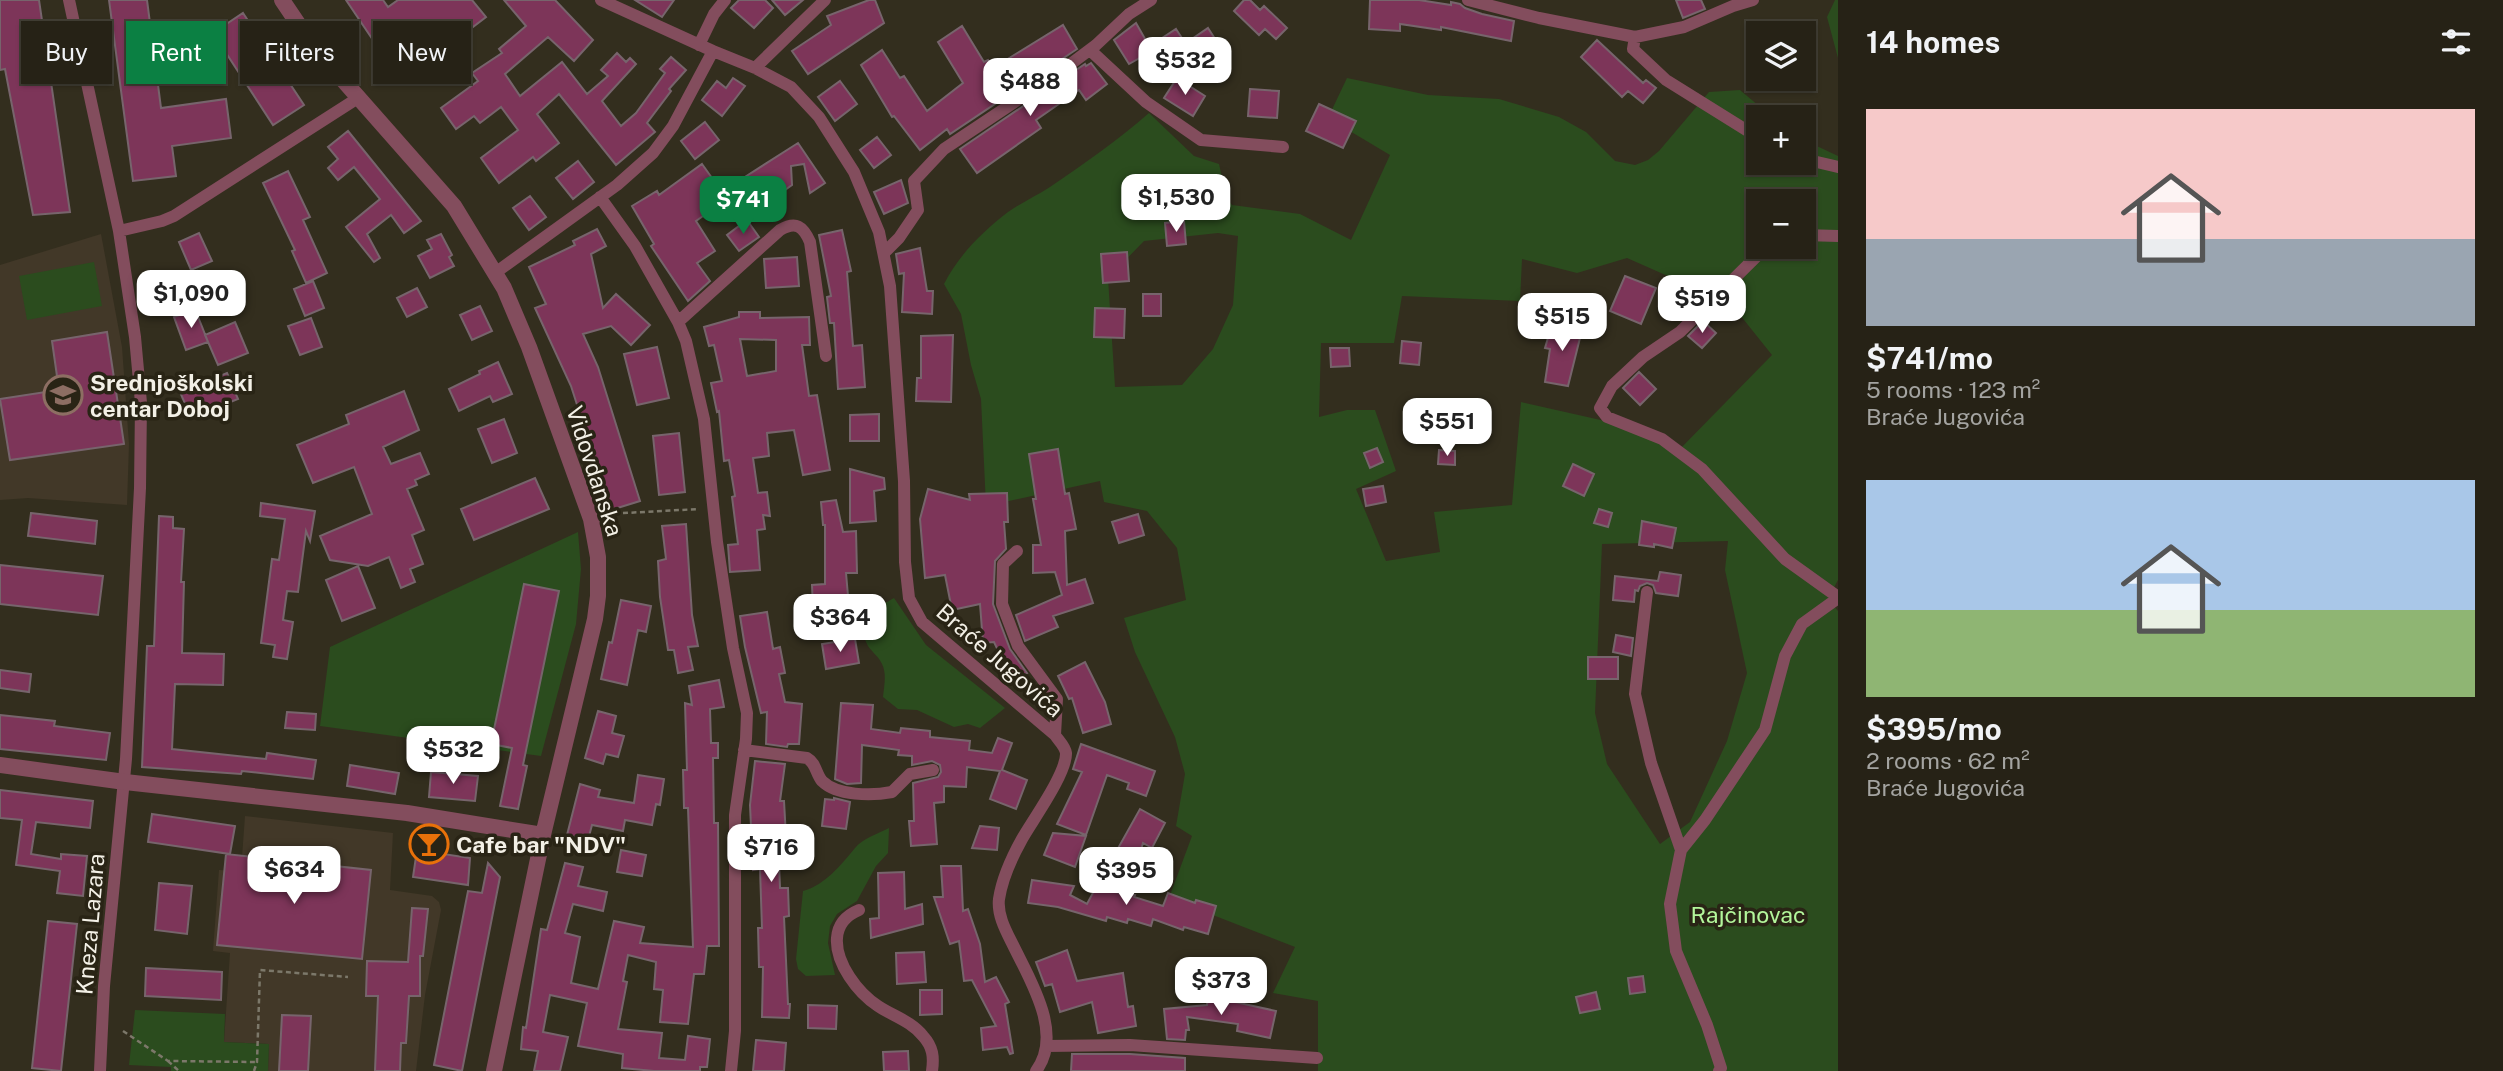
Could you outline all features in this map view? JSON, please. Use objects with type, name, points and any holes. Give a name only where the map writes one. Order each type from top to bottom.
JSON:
[{"type":"street","name":"Kneza Lazara","points":[[69,0],[118,231],[135,337],[141,403],[140,488],[125,782],[104,986],[100,1071]]},
{"type":"street","name":"Vidovdanska","points":[[282,0],[313,46],[454,206],[504,288],[529,347],[591,519],[598,557],[598,596],[590,644],[543,835],[494,1071]]},
{"type":"street","name":"Braće Jugovića","points":[[601,0],[755,68],[791,87],[819,117],[854,172],[872,212],[884,253],[893,320],[909,598],[922,622],[1055,735],[1064,747],[1066,756],[1062,771],[1021,841],[1003,882],[998,902],[1005,930],[1042,1011],[1046,1046],[1036,1071]]},
{"type":"street","points":[[755,68],[825,0]]},
{"type":"street","points":[[884,253],[899,238],[918,210],[914,181],[944,149],[1090,50],[1129,14],[1151,0]]},
{"type":"street","points":[[1468,0],[1539,18],[1635,37],[1684,27],[1753,0]]},
{"type":"street","points":[[699,45],[722,1]]},
{"type":"street","points":[[1635,37],[1633,49],[1666,80],[1746,130]]},
{"type":"street","points":[[1090,50],[1146,102],[1201,140],[1283,147]]},
{"type":"street","points":[[495,273],[600,197],[653,153],[687,101],[712,51]]},
{"type":"street","points":[[118,231],[174,216],[358,98]]},
{"type":"street","points":[[1816,162],[1838,167]]},
{"type":"street","points":[[600,197],[635,246],[678,322],[686,341],[704,419],[719,555],[733,648],[747,713],[735,815],[735,1031],[731,1071]]},
{"type":"street","points":[[678,322],[780,230],[797,224],[805,230],[810,242],[826,356]]},
{"type":"street","points":[[1816,235],[1838,236]]},
{"type":"street","points":[[1719,1071],[1721,1068],[1707,1025],[1676,951],[1670,904],[1681,850],[1705,820],[1765,730],[1784,656],[1802,624],[1838,598],[1785,559],[1702,468],[1662,439],[1607,417],[1600,408],[1612,386],[1643,357],[1680,332],[1754,259]]},
{"type":"street","points":[[1017,551],[1003,564],[1002,604],[1018,646],[1057,699],[1055,735]]},
{"type":"street","points":[[1647,592],[1635,694],[1651,763],[1681,850]]},
{"type":"street","points":[[744,750],[812,760],[823,781],[843,792],[892,792],[910,774],[933,770]]},
{"type":"street","points":[[0,765],[125,782],[407,813],[543,835]]},
{"type":"street","points":[[859,910],[845,919],[837,936],[838,951],[844,967],[870,1000],[916,1028],[924,1037],[933,1052],[932,1071]]},
{"type":"street","points":[[1046,1046],[1129,1045],[1317,1058]]},
{"type":"path","points":[[606,513],[699,509]]},
{"type":"path","points":[[254,1071],[257,1062],[260,970],[348,977]]},
{"type":"path","points":[[123,1031],[180,1071]]},
{"type":"path","points":[[168,1061],[257,1062]]},
{"type":"shaded area","name":"Srednjoškolski centar Doboj","points":[[101,234],[122,347],[129,444],[127,505],[28,498],[0,500],[0,265]]},
{"type":"shaded area","points":[[245,816],[393,833],[390,890],[432,896],[439,902],[441,910],[425,995],[416,1071],[268,1071],[269,1044],[224,1042],[230,953],[213,951],[219,870],[241,871]]},
{"type":"green space","points":[[1835,0],[1838,0],[1838,58],[1827,17]]},
{"type":"green space","name":"Rajčinovac","points":[[1347,78],[1428,95],[1499,99],[1559,117],[1586,132],[1615,161],[1635,165],[1648,160],[1659,151],[1709,92],[1740,90],[1758,105],[1746,105],[1746,175],[1816,175],[1816,146],[1838,156],[1838,580],[1828,599],[1838,611],[1838,1071],[1318,1071],[1318,1001],[1273,993],[1295,947],[1169,898],[1192,836],[1176,826],[1185,774],[1175,737],[1135,652],[1124,618],[1186,600],[1177,548],[1147,511],[1104,502],[1100,481],[986,506],[981,399],[961,314],[944,284],[964,254],[999,219],[1088,161],[1149,113],[1194,156],[1219,164],[1227,199],[1232,205],[1300,214],[1351,240],[1390,155],[1328,118]],"holes":[[[1218,233],[1238,236],[1233,305],[1213,349],[1182,385],[1115,387],[1108,278],[1144,241]],[[1627,258],[1704,292],[1724,295],[1772,355],[1679,450],[1605,421],[1521,402],[1512,505],[1434,512],[1440,552],[1386,561],[1356,489],[1396,471],[1375,410],[1347,410],[1319,417],[1321,343],[1394,343],[1402,296],[1520,301],[1522,259],[1577,273]],[[1728,541],[1725,570],[1747,673],[1727,741],[1690,822],[1660,844],[1607,764],[1595,713],[1602,544]]]},
{"type":"green space","points":[[94,262],[102,306],[27,320],[19,276]]},
{"type":"green space","points":[[578,532],[581,569],[576,624],[541,756],[320,726],[330,647]]},
{"type":"green space","points":[[894,598],[926,645],[1005,708],[980,728],[968,724],[954,727],[917,710],[898,709],[883,697],[884,668],[868,646],[863,629],[874,611]]},
{"type":"green space","points":[[889,828],[888,853],[876,866],[857,901],[837,914],[830,926],[828,943],[835,975],[806,976],[798,969],[796,959],[803,891],[825,879],[862,842]]},
{"type":"green space","points":[[135,1010],[225,1014],[224,1042],[269,1044],[268,1071],[171,1071],[171,1067],[129,1065]]},
{"type":"building","points":[[0,0],[39,0],[42,21],[21,21],[21,84],[51,84],[70,212],[33,215],[5,69],[0,70]]},
{"type":"building","points":[[109,0],[147,0],[150,21],[126,21],[126,84],[158,84],[161,108],[226,99],[231,138],[172,146],[176,176],[133,181]]},
{"type":"building","points":[[346,0],[383,0],[388,7],[398,0],[472,0],[486,17],[471,28],[471,21],[373,21],[373,40]]},
{"type":"building","points":[[504,0],[555,0],[593,40],[574,61],[548,37],[505,74],[520,96],[562,62],[587,94],[608,76],[601,70],[617,53],[626,62],[630,58],[636,64],[602,101],[621,126],[636,113],[665,73],[660,69],[671,57],[686,70],[669,89],[671,91],[647,123],[655,132],[616,165],[559,94],[537,114],[559,143],[536,161],[533,157],[499,183],[481,158],[518,130],[501,107],[480,123],[474,116],[456,129],[441,108],[478,81],[472,73],[502,53],[499,49],[526,26]]},
{"type":"building","points":[[635,0],[674,0],[662,17]]},
{"type":"building","points":[[739,0],[765,0],[773,8],[754,28],[731,8]]},
{"type":"building","points":[[772,0],[803,0],[785,15]]},
{"type":"building","points":[[875,0],[884,23],[808,74],[792,51],[831,25],[827,16]]},
{"type":"building","points":[[1244,0],[1250,0],[1260,10],[1264,6],[1287,28],[1276,39],[1265,29],[1259,35],[1234,11]]},
{"type":"building","points":[[1370,0],[1419,0],[1460,4],[1482,14],[1514,21],[1511,41],[1441,27],[1441,30],[1400,24],[1400,31],[1369,29]]},
{"type":"building","points":[[1676,0],[1701,0],[1705,9],[1683,18]]},
{"type":"building","points":[[243,13],[248,21],[240,21],[240,74],[226,53],[226,24]]},
{"type":"building","points":[[1136,23],[1152,51],[1129,64],[1114,40]]},
{"type":"building","points":[[1063,25],[1077,49],[950,134],[947,129],[920,150],[894,116],[892,117],[861,65],[882,50],[900,78],[904,76],[927,111],[963,83],[938,42],[962,26],[984,62],[988,60],[993,68]]},
{"type":"building","points":[[1208,28],[1228,59],[1209,71],[1189,41]]},
{"type":"building","points":[[1176,29],[1191,52],[1171,65],[1156,42]]},
{"type":"building","points":[[1597,40],[1643,83],[1646,80],[1656,88],[1643,103],[1628,91],[1622,97],[1581,57]]},
{"type":"building","points":[[1091,63],[1107,84],[1086,100],[1079,90],[1036,120],[1041,128],[977,173],[960,149],[1085,64],[1086,66]]},
{"type":"building","points":[[733,78],[745,86],[722,116],[702,100],[717,81],[726,88]]},
{"type":"building","points":[[1177,78],[1205,96],[1193,116],[1164,98]]},
{"type":"building","points":[[840,81],[857,104],[835,121],[818,97]]},
{"type":"building","points":[[246,84],[290,84],[304,105],[273,125]]},
{"type":"building","points":[[1250,89],[1279,91],[1277,118],[1248,116]]},
{"type":"building","points":[[1319,104],[1356,121],[1343,148],[1306,131]]},
{"type":"building","points":[[705,122],[719,140],[695,159],[681,141]]},
{"type":"building","points":[[348,131],[421,221],[404,233],[391,215],[367,234],[380,258],[374,262],[346,227],[380,199],[354,167],[338,180],[328,168],[338,159],[328,147]]},
{"type":"building","points":[[877,137],[891,155],[874,168],[860,150]]},
{"type":"building","points":[[798,143],[825,183],[810,193],[804,164],[791,166],[792,185],[754,212],[734,184]]},
{"type":"building","points":[[578,161],[594,182],[573,199],[556,178]]},
{"type":"building","points":[[702,164],[727,199],[696,221],[715,251],[697,263],[710,281],[688,301],[651,246],[654,244],[632,206],[657,191],[659,195]]},
{"type":"building","points":[[288,171],[310,217],[303,220],[327,273],[306,283],[292,251],[295,250],[263,183]]},
{"type":"building","points":[[901,180],[908,203],[884,214],[874,192]]},
{"type":"building","points":[[530,196],[546,217],[529,230],[513,208]]},
{"type":"building","points":[[747,220],[759,237],[739,251],[727,235]]},
{"type":"building","points":[[1184,221],[1186,244],[1167,246],[1165,223]]},
{"type":"building","points":[[597,229],[606,246],[591,254],[603,308],[616,294],[650,325],[631,345],[611,326],[583,334],[598,367],[640,501],[611,510],[571,386],[535,308],[546,304],[529,267],[575,245],[573,241]]},
{"type":"building","points":[[842,230],[851,271],[847,272],[853,346],[862,345],[865,387],[838,389],[834,323],[830,323],[827,297],[831,296],[819,235]]},
{"type":"building","points":[[199,233],[212,261],[191,270],[179,242]]},
{"type":"building","points":[[441,234],[452,255],[449,257],[454,266],[430,278],[418,256],[432,249],[427,240]]},
{"type":"building","points":[[920,248],[927,291],[933,291],[932,314],[902,312],[904,273],[899,274],[896,254]]},
{"type":"building","points":[[1127,252],[1129,281],[1103,283],[1101,254]]},
{"type":"building","points":[[797,257],[799,286],[766,288],[764,259]]},
{"type":"building","points":[[197,271],[208,300],[188,307],[177,278]]},
{"type":"building","points":[[1625,276],[1656,288],[1641,324],[1610,311]]},
{"type":"building","points":[[313,281],[324,308],[305,316],[294,289]]},
{"type":"building","points":[[417,288],[427,307],[407,317],[397,298]]},
{"type":"building","points":[[1143,294],[1161,294],[1161,316],[1143,316]]},
{"type":"building","points":[[480,306],[492,331],[472,340],[460,315]]},
{"type":"building","points":[[1095,308],[1125,309],[1124,338],[1094,337]]},
{"type":"building","points":[[195,309],[208,342],[186,350],[174,317]]},
{"type":"building","points":[[739,312],[760,312],[760,318],[809,317],[810,345],[802,345],[809,396],[817,395],[830,470],[803,475],[794,430],[767,433],[769,456],[753,458],[758,493],[767,492],[770,516],[763,515],[765,529],[757,530],[760,570],[730,572],[728,545],[738,544],[732,497],[735,496],[729,460],[724,461],[719,411],[717,412],[711,383],[722,381],[714,345],[709,346],[704,327],[739,317]],"holes":[[[740,339],[776,340],[776,371],[747,376]]]},
{"type":"building","points":[[311,318],[322,347],[300,355],[288,326]]},
{"type":"building","points":[[1553,321],[1582,330],[1568,386],[1545,382],[1550,349],[1545,348]]},
{"type":"building","points":[[1703,321],[1716,333],[1702,348],[1688,336]]},
{"type":"building","points":[[235,322],[248,353],[218,365],[205,335]]},
{"type":"building","points":[[107,332],[124,444],[10,460],[0,399],[59,390],[52,341]]},
{"type":"building","points":[[953,335],[951,402],[916,401],[917,378],[921,378],[921,336]]},
{"type":"building","points":[[1402,341],[1421,343],[1419,365],[1400,363]]},
{"type":"building","points":[[657,347],[669,398],[637,405],[624,354]]},
{"type":"building","points":[[1330,348],[1349,348],[1350,366],[1331,367]]},
{"type":"building","points":[[498,362],[512,394],[493,402],[490,396],[459,411],[449,389]]},
{"type":"building","points":[[1639,372],[1656,389],[1640,405],[1623,388]]},
{"type":"building","points":[[227,373],[238,399],[191,418],[180,392]]},
{"type":"building","points":[[404,391],[419,430],[383,447],[391,464],[420,453],[429,474],[415,480],[417,485],[407,489],[424,530],[412,535],[423,564],[410,569],[415,582],[401,588],[389,557],[368,566],[330,560],[320,536],[372,514],[354,467],[313,483],[297,445],[349,424],[346,415]]},
{"type":"building","points":[[879,414],[879,441],[850,441],[850,415]]},
{"type":"building","points":[[504,419],[517,453],[492,463],[478,429]]},
{"type":"building","points":[[679,433],[685,492],[659,495],[653,436]]},
{"type":"building","points":[[1377,448],[1383,462],[1370,468],[1364,453]]},
{"type":"building","points":[[1058,449],[1065,494],[1069,493],[1076,529],[1065,531],[1067,585],[1085,579],[1093,603],[1053,616],[1058,627],[1025,641],[1016,615],[1062,595],[1055,572],[1033,573],[1033,545],[1041,545],[1029,454]]},
{"type":"building","points":[[1439,450],[1455,451],[1455,465],[1438,464]]},
{"type":"building","points":[[1573,464],[1594,474],[1584,496],[1563,486]]},
{"type":"building","points":[[850,469],[884,478],[885,489],[874,491],[876,521],[850,523]]},
{"type":"building","points":[[535,478],[549,509],[474,540],[461,509]]},
{"type":"building","points":[[1383,486],[1386,502],[1366,506],[1363,489]]},
{"type":"building","points":[[928,489],[970,500],[969,494],[1007,493],[1008,522],[1004,522],[1006,549],[995,561],[993,604],[1010,649],[1027,673],[1012,680],[994,642],[983,643],[980,604],[952,610],[945,575],[925,578],[920,519]]},
{"type":"building","points":[[836,500],[843,532],[856,531],[857,573],[846,573],[849,607],[813,610],[812,585],[825,584],[825,525],[821,502]]},
{"type":"building","points":[[261,503],[315,511],[310,541],[306,531],[298,592],[287,591],[283,620],[293,622],[287,659],[273,657],[275,645],[261,643],[272,559],[279,560],[285,519],[260,516]]},
{"type":"building","points":[[1599,509],[1612,513],[1608,527],[1594,523]]},
{"type":"building","points":[[31,513],[97,521],[95,544],[28,536]]},
{"type":"building","points":[[1138,514],[1144,535],[1119,543],[1112,522]]},
{"type":"building","points":[[159,516],[173,517],[173,528],[184,529],[181,582],[184,582],[182,653],[224,654],[223,685],[175,684],[172,749],[266,759],[267,753],[316,760],[313,779],[242,771],[241,774],[142,767],[147,646],[154,646]]},
{"type":"building","points":[[1642,521],[1676,528],[1672,548],[1654,544],[1654,547],[1639,545]]},
{"type":"building","points":[[686,524],[692,615],[698,646],[688,647],[693,670],[678,673],[674,650],[668,650],[658,561],[666,559],[662,526]]},
{"type":"building","points":[[0,565],[103,576],[98,615],[0,604]]},
{"type":"building","points":[[358,566],[375,608],[342,621],[326,580]]},
{"type":"building","points":[[1660,572],[1681,575],[1678,596],[1656,593],[1653,585],[1647,583],[1640,586],[1638,591],[1635,590],[1634,602],[1613,600],[1615,576],[1658,581]]},
{"type":"building","points":[[524,584],[559,591],[523,765],[527,766],[518,809],[500,806],[512,748],[491,744]]},
{"type":"building","points":[[621,600],[651,606],[646,632],[638,630],[627,685],[601,679]]},
{"type":"building","points":[[767,612],[773,649],[780,647],[785,673],[779,674],[785,702],[802,704],[799,744],[788,744],[787,747],[766,744],[767,712],[761,713],[740,616]]},
{"type":"building","points":[[1616,635],[1633,638],[1631,656],[1613,652]]},
{"type":"building","points":[[855,639],[859,663],[826,669],[822,644]]},
{"type":"building","points":[[1588,657],[1618,657],[1618,679],[1588,679]]},
{"type":"building","points":[[1085,662],[1105,702],[1111,724],[1083,733],[1072,698],[1069,699],[1058,676]]},
{"type":"building","points":[[0,670],[31,674],[29,692],[0,688]]},
{"type":"building","points":[[719,680],[724,707],[710,709],[711,743],[718,743],[718,758],[713,758],[714,823],[718,823],[719,946],[707,946],[704,974],[694,974],[688,1024],[660,1022],[663,990],[654,989],[656,962],[628,955],[623,981],[627,982],[618,1029],[662,1033],[659,1058],[685,1060],[688,1036],[710,1039],[707,1067],[700,1067],[700,1071],[622,1068],[623,1054],[578,1046],[587,1003],[550,995],[543,1032],[568,1037],[560,1071],[534,1071],[538,1051],[521,1049],[523,1027],[526,1028],[541,929],[547,930],[565,863],[583,867],[578,886],[607,892],[603,911],[573,904],[565,933],[580,937],[571,983],[598,989],[614,921],[644,927],[640,943],[693,947],[688,808],[684,808],[683,770],[687,770],[685,703],[692,705],[689,686]]},
{"type":"building","points":[[841,703],[873,705],[871,729],[900,733],[901,728],[930,731],[930,737],[970,741],[969,750],[992,753],[998,738],[1012,743],[1002,770],[1027,780],[1016,809],[990,799],[1000,771],[967,767],[966,787],[944,786],[944,802],[934,803],[937,844],[911,846],[909,821],[914,821],[913,783],[938,777],[941,772],[940,765],[932,761],[912,765],[912,756],[898,755],[899,750],[862,745],[861,783],[847,784],[835,779]]},
{"type":"building","points":[[598,711],[616,716],[612,733],[624,736],[618,757],[606,754],[603,764],[585,758]]},
{"type":"building","points":[[287,712],[316,714],[315,730],[285,728]]},
{"type":"building","points":[[0,715],[55,721],[54,726],[110,733],[106,760],[0,749]]},
{"type":"building","points":[[1081,744],[1155,771],[1146,796],[1127,789],[1129,783],[1107,775],[1086,835],[1057,824],[1082,772],[1073,769]]},
{"type":"building","points":[[755,761],[785,764],[780,801],[784,801],[786,837],[778,837],[780,888],[788,888],[789,916],[784,917],[789,1018],[762,1017],[763,967],[759,967],[758,928],[762,928],[760,869],[753,870],[750,805]]},
{"type":"building","points":[[350,765],[399,773],[395,794],[347,786]]},
{"type":"building","points":[[431,772],[478,776],[475,801],[429,797]]},
{"type":"building","points":[[638,775],[664,779],[660,805],[656,804],[652,825],[625,820],[623,831],[592,825],[588,840],[567,835],[580,784],[600,790],[598,797],[634,803]]},
{"type":"building","points":[[0,790],[93,801],[90,828],[36,822],[31,854],[61,859],[61,854],[87,856],[83,896],[57,893],[60,871],[16,865],[22,820],[0,818]]},
{"type":"building","points":[[825,799],[850,802],[846,829],[822,826]]},
{"type":"building","points":[[1140,809],[1165,823],[1152,848],[1143,843],[1129,887],[1102,877]]},
{"type":"building","points":[[152,814],[235,826],[230,854],[148,842]]},
{"type":"building","points":[[980,826],[999,828],[997,850],[972,848]]},
{"type":"building","points":[[1053,833],[1086,836],[1075,867],[1044,855]]},
{"type":"building","points":[[295,850],[327,853],[326,865],[371,870],[362,959],[217,945],[226,854],[293,861]]},
{"type":"building","points":[[417,850],[470,858],[468,885],[413,877]]},
{"type":"building","points":[[621,850],[646,855],[642,876],[617,872]]},
{"type":"building","points":[[488,863],[500,877],[462,1071],[434,1065],[468,891],[482,893]]},
{"type":"building","points":[[941,866],[961,866],[963,911],[968,909],[980,944],[985,982],[996,977],[1009,1002],[1005,1004],[1013,1053],[1010,1054],[1007,1047],[983,1050],[981,1028],[996,1026],[972,980],[964,981],[959,941],[950,944],[934,897],[943,897]]},
{"type":"building","points":[[904,872],[905,909],[922,904],[923,924],[871,938],[870,919],[879,918],[878,873]]},
{"type":"building","points":[[1032,880],[1074,886],[1070,895],[1087,904],[1095,889],[1135,895],[1134,897],[1163,906],[1168,893],[1195,903],[1196,900],[1216,906],[1208,934],[1184,927],[1183,930],[1153,919],[1151,926],[1128,919],[1127,923],[1107,917],[1106,921],[1058,907],[1028,903]]},
{"type":"building","points":[[159,883],[192,886],[187,934],[155,930]]},
{"type":"building","points":[[412,908],[428,909],[423,956],[420,956],[420,996],[409,996],[406,1043],[401,1043],[400,1071],[375,1071],[378,996],[366,996],[367,961],[408,962]]},
{"type":"building","points":[[48,921],[77,924],[61,1071],[32,1068]]},
{"type":"building","points":[[1067,950],[1077,981],[1123,973],[1128,1007],[1133,1006],[1136,1026],[1098,1033],[1092,1002],[1060,1012],[1052,984],[1045,986],[1036,962]]},
{"type":"building","points":[[924,952],[926,982],[897,984],[896,953]]},
{"type":"building","points":[[146,968],[222,972],[221,1000],[145,996]]},
{"type":"building","points":[[1643,976],[1645,992],[1630,994],[1628,978]]},
{"type":"building","points":[[920,990],[942,990],[942,1014],[920,1015]]},
{"type":"building","points":[[1209,991],[1236,996],[1235,1002],[1276,1011],[1270,1038],[1237,1031],[1238,1024],[1187,1017],[1189,1030],[1186,1030],[1185,1040],[1167,1039],[1164,1009],[1207,1005]]},
{"type":"building","points":[[1596,992],[1600,1009],[1580,1013],[1576,997]]},
{"type":"building","points":[[808,1005],[837,1006],[836,1029],[808,1028]]},
{"type":"building","points":[[282,1015],[311,1016],[308,1071],[279,1071]]},
{"type":"building","points":[[756,1040],[786,1043],[784,1071],[753,1071]]},
{"type":"building","points":[[908,1051],[909,1071],[884,1071],[883,1052]]},
{"type":"building","points":[[1072,1054],[1185,1058],[1185,1071],[1071,1071]]},
{"type":"place","name":"Srednjoškolski centar Doboj","points":[[63,395]]},
{"type":"place","name":"Cafe bar \"NDV\"","points":[[429,844]]}]
